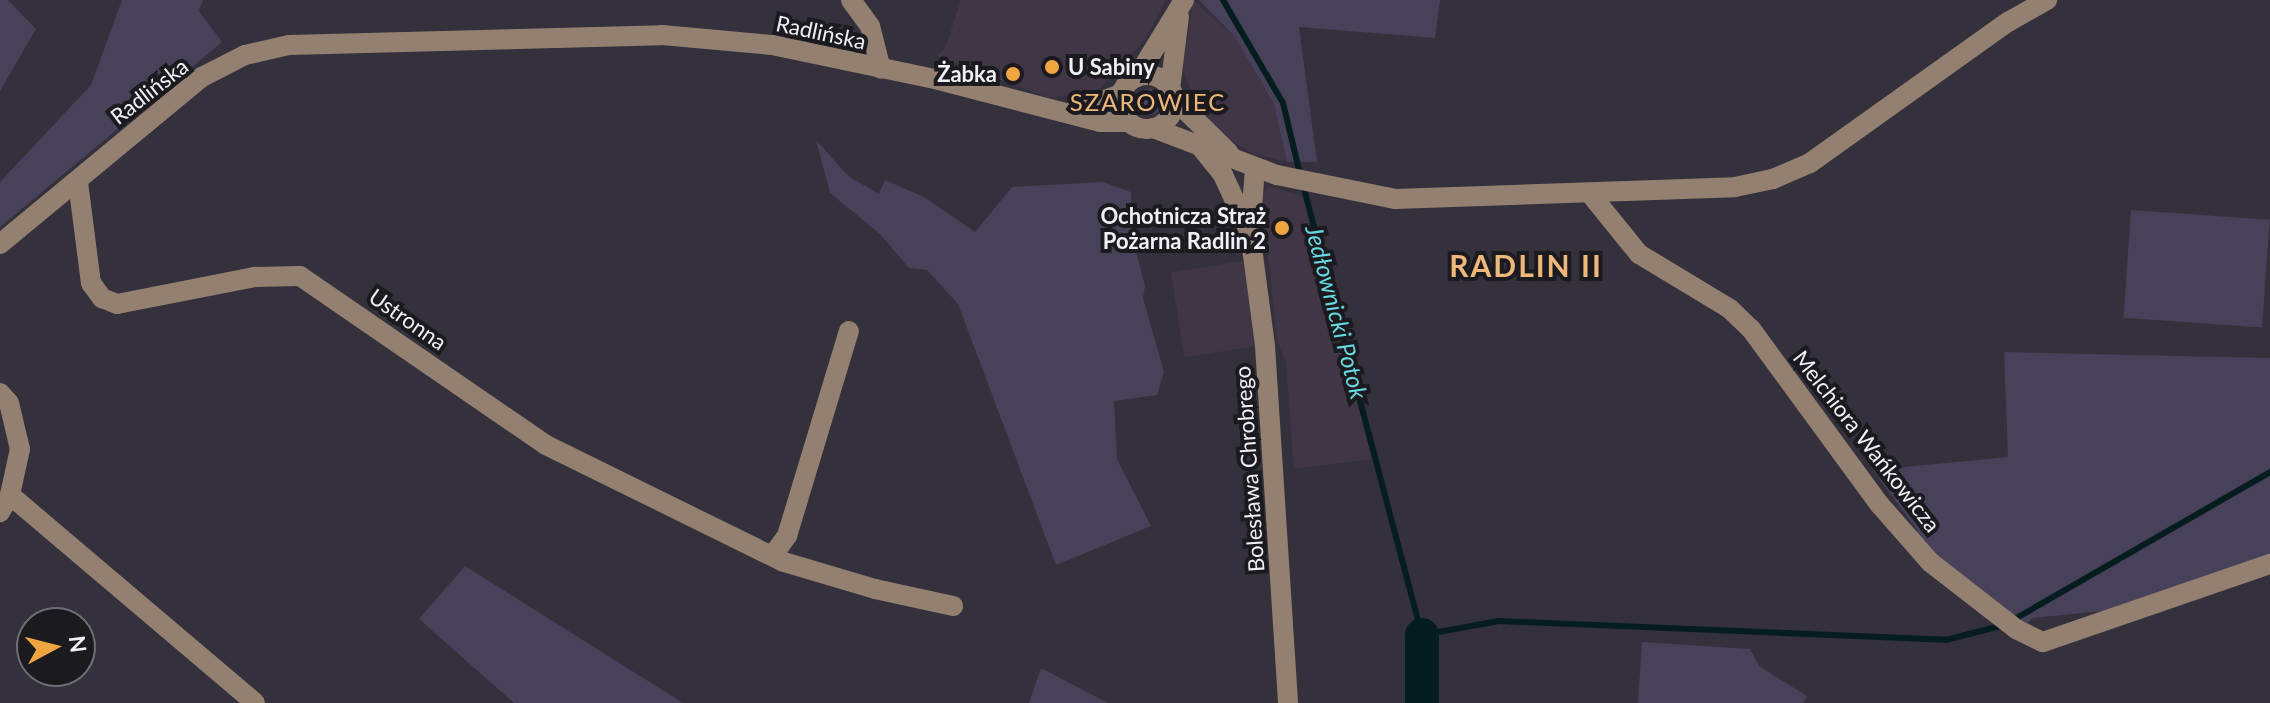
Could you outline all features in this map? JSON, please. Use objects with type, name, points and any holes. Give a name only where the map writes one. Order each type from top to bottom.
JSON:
[{"type":"street","points":[[851,0],[870,26],[881,69]]},
{"type":"street","points":[[1121,94],[1121,109],[1128,122],[1153,128],[1277,175],[1395,199],[1687,192],[1773,179],[1810,163],[2008,22],[2047,0]]},
{"type":"street","points":[[1069,113],[1121,94],[1137,77],[1182,4]]},
{"type":"street","points":[[1153,128],[1167,120],[1182,4]]},
{"type":"street","name":"Radlińska","points":[[0,244],[202,77],[245,55],[289,45],[662,35],[772,45],[1100,122],[1128,122]]},
{"type":"street","points":[[1137,77],[1159,78],[1235,159]]},
{"type":"street","name":"Bolesława Chrobrego","points":[[1199,145],[1223,175],[1250,233]]},
{"type":"street","name":"Bolesława Chrobrego","points":[[1255,168],[1250,233],[1265,346],[1288,703]]},
{"type":"street","name":"Ustronna","points":[[78,182],[91,283],[102,298],[117,304],[255,277],[300,276],[546,445],[773,555],[875,589],[953,606]]},
{"type":"street","name":"Melchiora Wańkowicza","points":[[1592,196],[1639,254],[1730,309],[1751,329],[1880,505],[1930,562],[2016,629],[2043,642],[2270,564]]},
{"type":"street","points":[[773,555],[787,536],[849,331]]},
{"type":"street","points":[[0,393],[9,403],[20,449],[5,503],[255,703]]},
{"type":"shaded area","points":[[0,0],[8,0],[36,29],[0,91]]},
{"type":"shaded area","points":[[122,0],[203,0],[199,11],[222,42],[0,227],[0,182],[91,85]]},
{"type":"shaded area","points":[[961,0],[1166,0],[1145,39],[1097,92],[1049,98],[936,56],[945,49]]},
{"type":"shaded area","points":[[1193,0],[1235,37],[1274,104],[1287,162],[1252,153],[1225,137],[1197,108],[1183,69]]},
{"type":"shaded area","points":[[1199,0],[1440,0],[1435,38],[1299,27],[1317,162],[1287,162],[1274,104],[1235,37]]},
{"type":"shaded area","points":[[1149,89],[1158,93],[1162,102],[1158,111],[1149,115],[1140,111],[1136,102],[1140,93]]},
{"type":"shaded area","points":[[816,140],[848,176],[879,194],[885,180],[924,197],[975,232],[1012,187],[1103,182],[1131,192],[1132,235],[1145,286],[1143,298],[1164,372],[1157,395],[1114,401],[1117,459],[1151,526],[1056,565],[958,304],[927,270],[909,268],[880,234],[830,193]]},
{"type":"shaded area","points":[[1268,186],[1304,197],[1372,459],[1294,469],[1286,362],[1277,341],[1262,195]]},
{"type":"shaded area","points":[[2131,210],[2270,220],[2262,327],[2123,318]]},
{"type":"shaded area","points":[[1243,261],[1256,346],[1184,357],[1171,272]]},
{"type":"shaded area","points":[[2004,352],[2270,358],[2270,570],[2185,603],[2032,618],[2025,627],[1913,535],[1917,530],[1873,470],[2008,457]]},
{"type":"shaded area","points":[[465,566],[683,703],[514,703],[419,619]]},
{"type":"shaded area","points":[[1642,642],[1750,649],[1759,666],[1807,696],[1803,703],[1638,703]]},
{"type":"shaded area","points":[[1041,668],[1108,703],[1029,703]]},
{"type":"waterway","name":"Jedłownicki Potok","points":[[1223,0],[1283,103],[1300,174]]},
{"type":"waterway","points":[[1303,185],[1422,635],[1499,621],[1946,640],[2004,625]]},
{"type":"waterway","points":[[2013,620],[2270,472]]},
{"type":"waterway","points":[[1422,635],[1422,703]]},
{"type":"place","name":"U Sabiny","points":[[1052,67]]},
{"type":"place","name":"Żabka","points":[[1013,74]]},
{"type":"place","name":"Ochotnicza Straż Pożarna Radlin 2","points":[[1282,228]]},
{"type":"district","name":"SZAROWIEC","points":[[1148,102]]},
{"type":"district","name":"RADLIN II","points":[[1526,265]]}]
